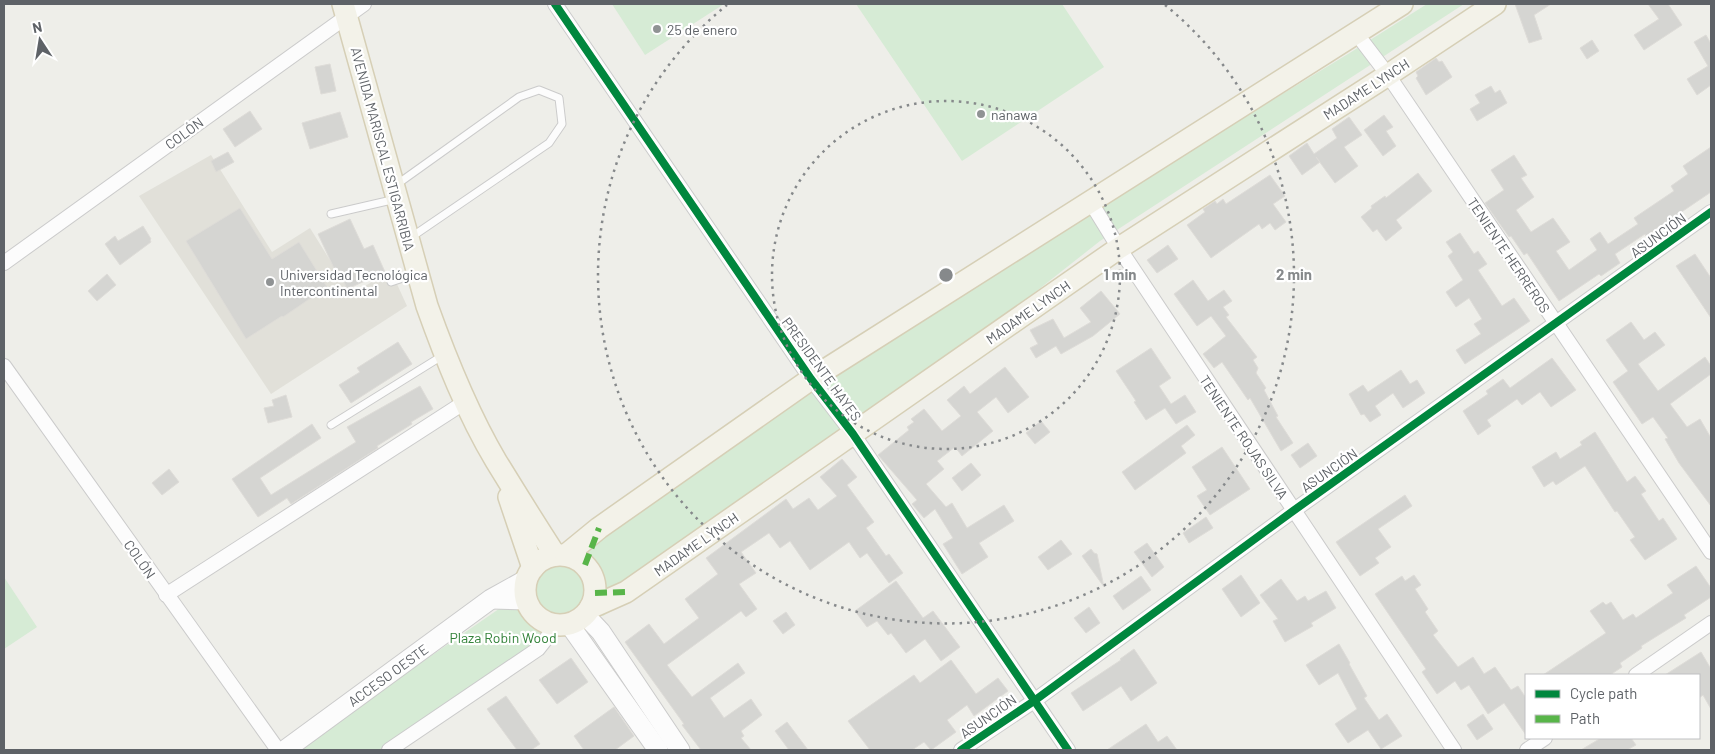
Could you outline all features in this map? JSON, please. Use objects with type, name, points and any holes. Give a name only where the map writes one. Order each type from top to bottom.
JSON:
[{"type":"main road","points":[[680,750],[601,632],[570,619],[534,613],[526,600],[525,586],[530,573],[539,562],[560,555],[812,379],[1402,4]]},
{"type":"main road","name":"MADAME LYNCH","points":[[570,619],[626,592],[1119,248],[1388,75],[1494,4]]},
{"type":"main road","name":"AVENIDA MARISCAL ESTIGARRIBIA","points":[[345,10],[427,306],[445,354],[465,402],[495,460],[560,555]]},
{"type":"main road","name":"AVENIDA MARISCAL ESTIGARRIBIA","points":[[495,460],[530,573]]},
{"type":"main road","points":[[560,555],[580,560],[592,575],[595,593],[570,619]]},
{"type":"main road","name":"ACCESO OESTE","points":[[285,750],[491,599],[530,573]]},
{"type":"main road","points":[[491,599],[526,600]]},
{"type":"main road","points":[[570,619],[658,750]]},
{"type":"street","name":"COLÓN","points":[[4,263],[345,10],[364,4]]},
{"type":"street","name":"PRESIDENTE HAYES","points":[[555,4],[812,379],[853,434],[1068,750]]},
{"type":"street","name":"TENIENTE HERREROS","points":[[1356,33],[1388,75],[1711,552]]},
{"type":"street","name":"TENIENTE ROJAS SILVA","points":[[1090,201],[1293,511],[1454,750]]},
{"type":"street","name":"ASUNCIÓN","points":[[961,750],[1034,700],[1293,511],[1711,212]]},
{"type":"street","name":"COLÓN","points":[[4,366],[278,750]]},
{"type":"street","points":[[166,595],[465,402]]},
{"type":"street","points":[[389,750],[538,649],[570,619]]},
{"type":"street","points":[[1637,674],[1711,623]]},
{"type":"street","points":[[1527,750],[1544,739]]},
{"type":"lane","points":[[331,214],[395,193],[519,97],[539,90],[559,98],[562,124],[549,143],[408,240]]},
{"type":"lane","points":[[391,282],[418,274]]},
{"type":"lane","points":[[331,426],[445,354]]},
{"type":"shaded area","name":"Universidad Tecnológica Intercontinental","points":[[211,155],[272,252],[310,228],[351,294],[391,271],[407,306],[271,394],[139,196]]},
{"type":"green space","name":"25 de enero","points":[[612,4],[724,4],[645,55]]},
{"type":"green space","name":"nanawa","points":[[856,4],[1062,4],[1104,67],[962,161]]},
{"type":"green space","points":[[1427,4],[1464,4],[1100,241],[845,442],[603,616],[596,609],[602,596],[597,572],[579,555],[807,389],[1082,216]]},
{"type":"green space","points":[[561,563],[571,565],[580,571],[586,580],[588,590],[586,600],[580,609],[571,615],[561,617],[551,615],[542,609],[536,600],[534,590],[536,580],[542,571],[551,565]]},
{"type":"green space","points":[[4,577],[37,627],[4,649]]},
{"type":"green space","name":"Plaza Robin Wood","points":[[519,595],[524,609],[532,620],[543,627],[558,631],[379,750],[295,750]]},
{"type":"building","points":[[1515,4],[1551,4],[1534,15],[1542,39],[1529,43]]},
{"type":"building","points":[[1648,4],[1668,4],[1682,25],[1644,50],[1634,35],[1659,19]]},
{"type":"building","points":[[1706,35],[1711,44],[1711,85],[1697,95],[1687,79],[1708,66],[1694,42]]},
{"type":"building","points":[[1592,40],[1599,51],[1587,59],[1580,48]]},
{"type":"building","points":[[1436,58],[1439,62],[1442,61],[1452,77],[1426,95],[1416,78],[1418,76],[1416,72]]},
{"type":"building","points":[[330,64],[336,91],[321,94],[315,67]]},
{"type":"building","points":[[1491,86],[1495,93],[1500,90],[1507,103],[1477,121],[1470,109],[1480,103],[1475,95]]},
{"type":"building","points":[[250,111],[262,129],[235,147],[223,129]]},
{"type":"building","points":[[340,112],[348,137],[310,149],[302,123]]},
{"type":"building","points":[[1384,115],[1393,127],[1386,131],[1396,146],[1383,156],[1364,130]]},
{"type":"building","points":[[1349,117],[1362,135],[1344,147],[1358,166],[1335,183],[1320,162],[1302,175],[1289,156],[1307,143],[1314,154],[1337,138],[1332,129]]},
{"type":"building","points":[[1711,147],[1711,192],[1646,236],[1645,234],[1615,254],[1620,263],[1601,276],[1599,274],[1559,301],[1527,253],[1524,255],[1485,203],[1504,190],[1491,170],[1514,155],[1527,175],[1521,178],[1534,197],[1516,210],[1531,232],[1553,218],[1570,242],[1556,251],[1569,270],[1597,250],[1590,239],[1600,232],[1608,244],[1638,224],[1634,218],[1674,191],[1671,186],[1688,174],[1683,166]]},
{"type":"building","points":[[228,152],[234,162],[216,172],[211,161]]},
{"type":"building","points":[[1418,173],[1432,191],[1396,220],[1402,228],[1386,241],[1377,229],[1373,232],[1361,217],[1372,208],[1371,206],[1385,196],[1386,198]]},
{"type":"building","points":[[1270,175],[1285,196],[1273,204],[1286,222],[1275,230],[1270,223],[1262,229],[1259,224],[1211,258],[1187,225],[1205,212],[1203,209],[1215,201],[1217,204],[1223,199],[1226,204]]},
{"type":"building","points":[[240,208],[272,259],[299,242],[327,287],[246,339],[186,241]]},
{"type":"building","points":[[350,219],[364,249],[373,245],[385,272],[347,289],[342,277],[339,279],[318,234]]},
{"type":"building","points":[[143,226],[151,242],[120,265],[105,244],[115,236],[118,241]]},
{"type":"building","points":[[1460,233],[1474,254],[1478,251],[1487,264],[1478,270],[1502,306],[1514,298],[1530,321],[1465,364],[1456,350],[1481,334],[1474,324],[1482,319],[1469,298],[1456,307],[1446,292],[1463,280],[1448,256],[1453,252],[1446,242]]},
{"type":"building","points":[[1168,245],[1178,259],[1157,273],[1147,260]]},
{"type":"building","points":[[1695,254],[1711,278],[1711,318],[1676,266]]},
{"type":"building","points":[[107,274],[116,285],[97,301],[88,291]]},
{"type":"building","points":[[1193,280],[1208,301],[1224,290],[1232,301],[1223,307],[1229,315],[1226,317],[1257,357],[1253,360],[1258,368],[1256,373],[1266,388],[1264,390],[1278,416],[1276,417],[1293,443],[1281,451],[1250,398],[1248,400],[1222,362],[1214,368],[1203,354],[1226,336],[1211,316],[1197,326],[1174,294]]},
{"type":"building","points":[[1101,291],[1120,314],[1093,336],[1061,354],[1056,346],[1036,358],[1030,348],[1038,344],[1030,330],[1053,319],[1064,338],[1091,322],[1080,308]]},
{"type":"building","points":[[1631,322],[1644,340],[1655,332],[1665,345],[1638,364],[1658,391],[1705,357],[1711,366],[1711,374],[1670,404],[1687,427],[1700,419],[1711,438],[1711,506],[1679,463],[1665,439],[1668,438],[1653,417],[1642,424],[1613,382],[1628,371],[1606,340]]},
{"type":"building","points":[[398,342],[412,364],[351,403],[339,385],[360,372],[357,368]]},
{"type":"building","points":[[1151,348],[1171,378],[1159,386],[1171,404],[1185,395],[1196,412],[1176,424],[1165,408],[1146,420],[1116,371]]},
{"type":"building","points":[[1552,358],[1576,390],[1551,407],[1540,392],[1522,405],[1517,399],[1487,420],[1491,426],[1478,435],[1463,411],[1488,394],[1486,391],[1503,379],[1510,388]]},
{"type":"building","points":[[1005,367],[1029,397],[1008,413],[996,397],[977,412],[993,431],[962,456],[955,447],[937,461],[944,469],[926,484],[946,507],[952,503],[967,528],[1004,505],[1014,521],[979,543],[988,557],[962,574],[943,544],[953,538],[935,509],[924,518],[912,504],[917,500],[878,455],[909,430],[907,427],[914,422],[911,419],[924,409],[942,431],[961,416],[947,400],[964,386],[970,394]]},
{"type":"building","points":[[1401,370],[1410,384],[1417,380],[1425,393],[1403,408],[1393,393],[1375,406],[1381,415],[1370,422],[1364,414],[1361,415],[1349,394],[1363,385],[1368,392]]},
{"type":"building","points":[[420,386],[433,409],[377,446],[378,448],[291,504],[287,498],[258,517],[232,479],[312,424],[321,438],[260,478],[271,495],[356,442],[347,427]]},
{"type":"building","points":[[286,395],[292,417],[268,423],[264,408],[274,406],[272,400]]},
{"type":"building","points":[[1041,421],[1050,432],[1035,444],[1026,433]]},
{"type":"building","points":[[1187,425],[1195,435],[1181,446],[1186,453],[1135,490],[1122,472]]},
{"type":"building","points":[[1595,432],[1627,482],[1635,476],[1646,491],[1641,494],[1659,521],[1663,518],[1677,539],[1645,560],[1630,540],[1635,537],[1617,511],[1615,512],[1585,466],[1556,485],[1553,481],[1544,487],[1532,467],[1556,452],[1560,459],[1582,445],[1580,442]]},
{"type":"building","points":[[1308,443],[1317,456],[1300,468],[1291,455]]},
{"type":"building","points":[[1222,447],[1250,489],[1210,515],[1197,496],[1207,490],[1192,467]]},
{"type":"building","points":[[842,459],[857,477],[847,485],[874,522],[866,528],[886,556],[889,554],[903,573],[889,583],[867,553],[860,558],[849,542],[810,570],[790,541],[780,548],[769,533],[741,552],[756,573],[739,584],[757,609],[746,617],[741,611],[667,665],[692,697],[738,663],[745,673],[710,698],[724,718],[751,699],[762,715],[741,731],[744,736],[741,738],[751,750],[701,750],[625,642],[649,624],[664,644],[699,618],[685,599],[718,574],[706,558],[786,499],[793,509],[809,498],[818,510],[837,496],[820,477]]},
{"type":"building","points":[[971,463],[981,475],[962,491],[952,478]]},
{"type":"building","points":[[169,469],[179,482],[162,495],[152,483]]},
{"type":"building","points":[[1405,495],[1412,506],[1378,529],[1391,547],[1375,558],[1379,563],[1360,576],[1336,542]]},
{"type":"building","points":[[1206,517],[1213,528],[1189,543],[1183,533]]},
{"type":"building","points":[[1061,540],[1072,554],[1048,570],[1038,557]]},
{"type":"building","points":[[1147,543],[1164,567],[1152,577],[1134,552]]},
{"type":"building","points":[[1091,549],[1097,554],[1104,587],[1082,556]]},
{"type":"building","points":[[1696,566],[1711,588],[1711,597],[1684,615],[1686,618],[1641,646],[1642,648],[1620,663],[1622,667],[1612,674],[1544,674],[1606,633],[1590,611],[1603,602],[1606,605],[1611,602],[1623,620],[1633,614],[1636,618],[1673,593],[1667,585]]},
{"type":"building","points":[[1241,575],[1260,603],[1241,617],[1222,589]]},
{"type":"building","points":[[1414,575],[1421,585],[1415,589],[1428,609],[1425,612],[1438,631],[1433,635],[1458,667],[1473,657],[1484,674],[1495,667],[1511,690],[1518,686],[1525,696],[1525,734],[1504,703],[1488,714],[1469,685],[1461,690],[1455,681],[1437,694],[1422,672],[1426,669],[1375,594],[1402,576],[1405,581]]},
{"type":"building","points":[[1141,576],[1151,590],[1123,610],[1113,596]]},
{"type":"building","points":[[1281,579],[1297,601],[1305,596],[1308,601],[1326,591],[1336,608],[1311,623],[1313,626],[1285,642],[1273,621],[1278,619],[1260,595]]},
{"type":"building","points":[[896,581],[923,618],[933,611],[960,647],[941,661],[925,639],[906,653],[891,633],[888,635],[877,621],[867,627],[855,611]]},
{"type":"building","points":[[1089,607],[1100,623],[1086,633],[1074,618]]},
{"type":"building","points":[[786,612],[795,625],[783,634],[773,621]]},
{"type":"building","points":[[1339,644],[1367,696],[1364,698],[1379,720],[1387,714],[1402,736],[1381,749],[1368,730],[1348,743],[1335,724],[1357,709],[1338,673],[1319,685],[1306,665]]},
{"type":"building","points":[[1134,649],[1157,683],[1131,701],[1121,686],[1083,711],[1071,693],[1121,660]]},
{"type":"building","points":[[1701,652],[1711,669],[1711,709],[1703,695],[1700,697],[1700,674],[1667,674]]},
{"type":"building","points":[[571,658],[588,682],[557,704],[539,680]]},
{"type":"building","points":[[951,660],[976,694],[998,678],[1008,691],[974,716],[967,705],[947,720],[956,732],[931,750],[924,742],[912,750],[870,750],[848,721],[914,675],[920,683]]},
{"type":"building","points":[[506,696],[540,744],[531,750],[517,750],[487,709]]},
{"type":"building","points":[[614,707],[634,736],[615,750],[584,750],[574,736]]},
{"type":"building","points":[[1483,714],[1493,729],[1477,740],[1467,725]]},
{"type":"building","points":[[787,722],[808,750],[789,750],[775,731]]},
{"type":"building","points":[[1146,724],[1158,742],[1167,736],[1177,750],[1107,750]]},
{"type":"building","points":[[1599,739],[1632,739],[1636,745],[1627,750],[1581,750]]},
{"type":"marked path","points":[[585,565],[599,528]]},
{"type":"marked path","points":[[595,593],[626,592]]},
{"type":"cycle path","points":[[555,4],[811,379],[853,434],[1068,750]]},
{"type":"cycle path","points":[[961,750],[1034,701],[1293,511],[1711,212]]},
{"type":"place","name":"25 de enero","points":[[657,29]]},
{"type":"place","name":"nanawa","points":[[981,114]]},
{"type":"place","name":"Universidad Tecnológica Intercontinental","points":[[270,282]]}]
